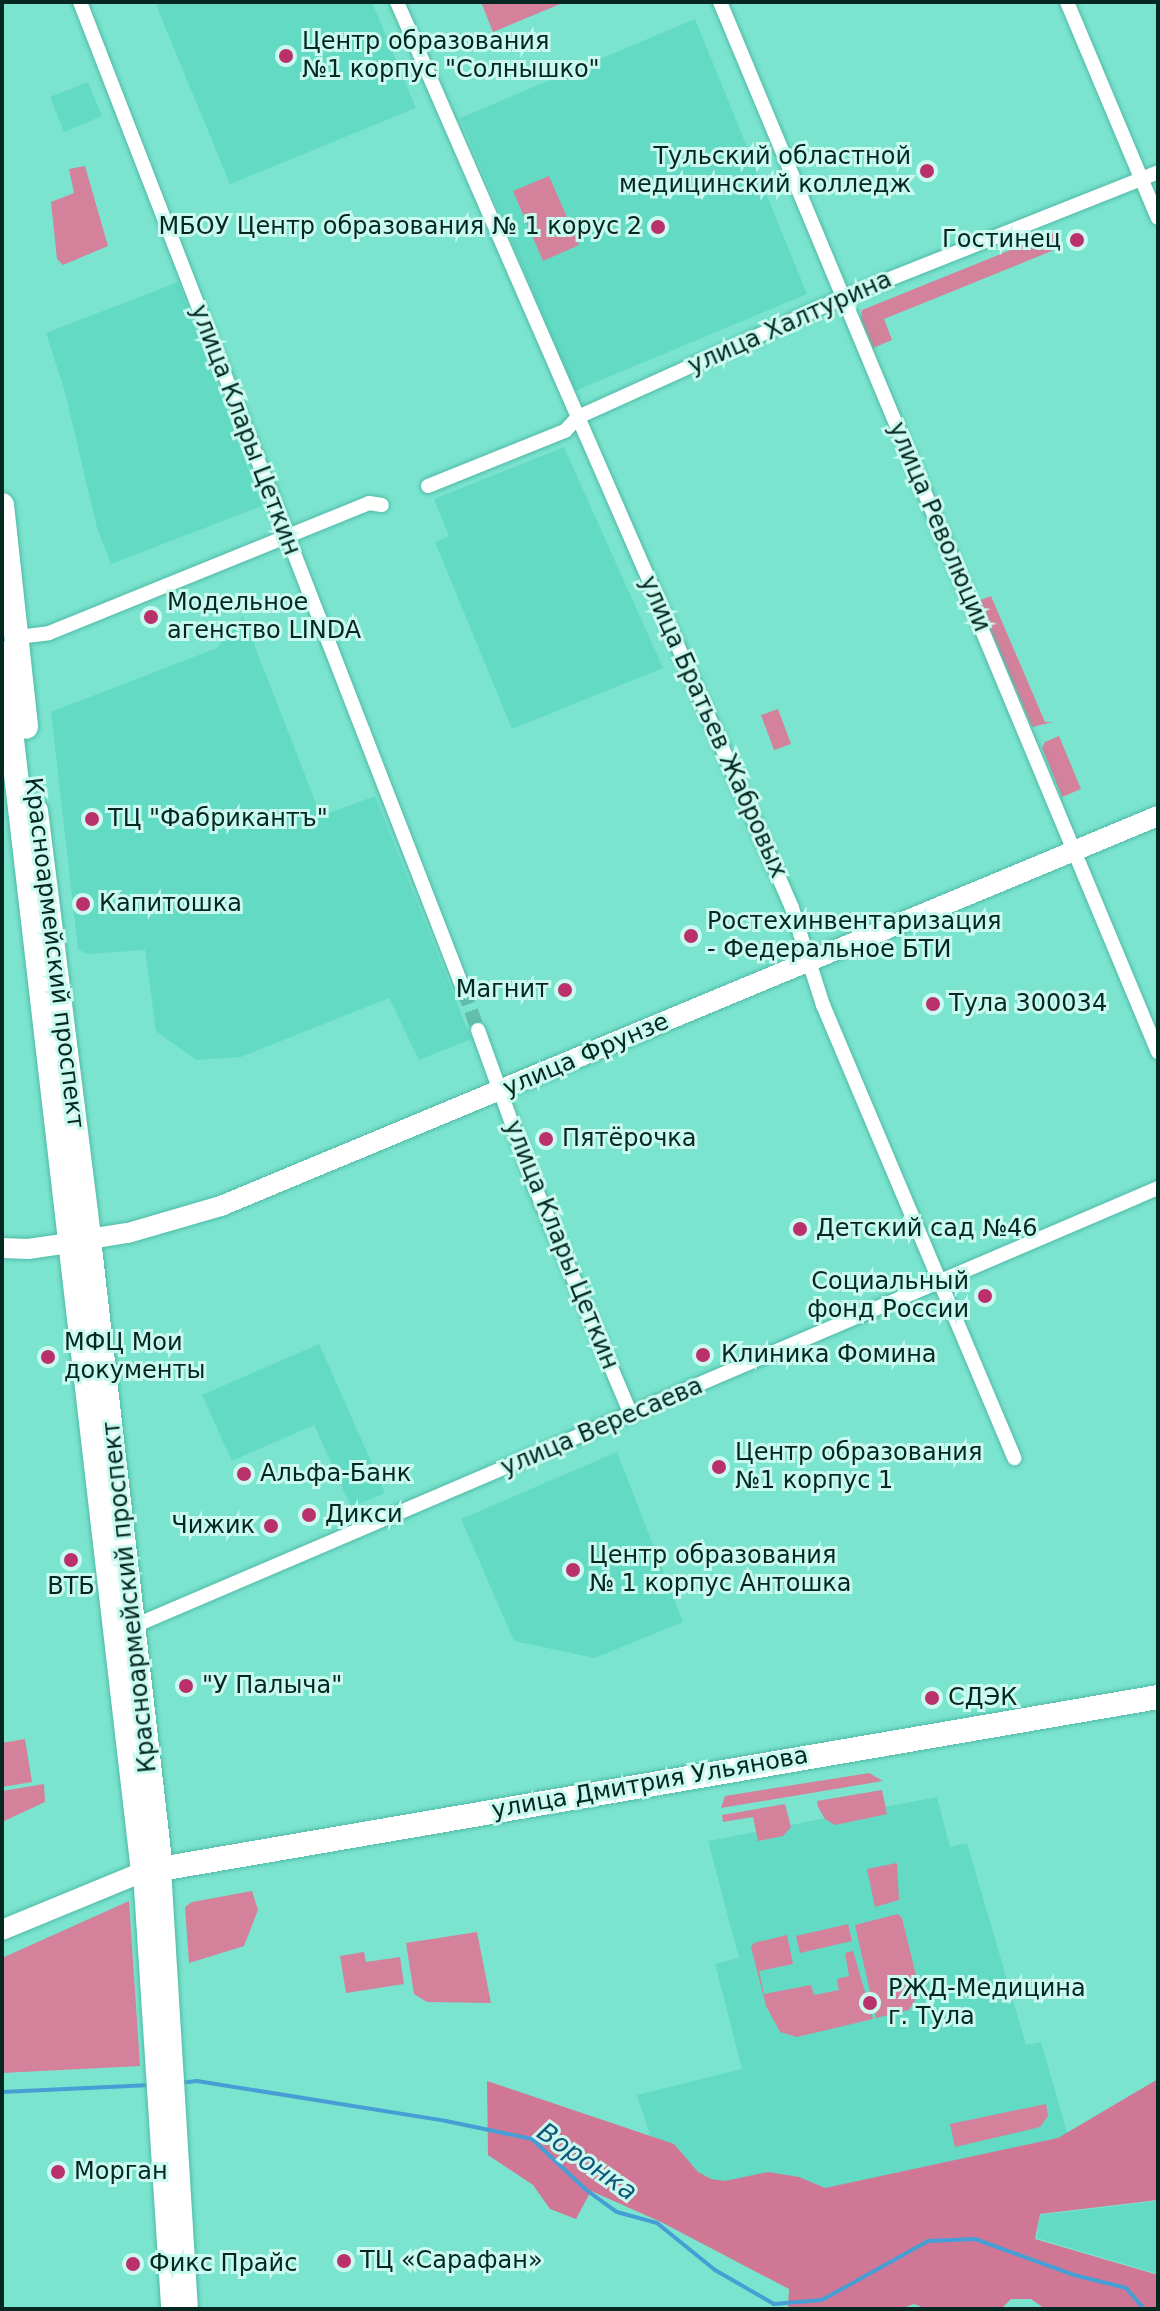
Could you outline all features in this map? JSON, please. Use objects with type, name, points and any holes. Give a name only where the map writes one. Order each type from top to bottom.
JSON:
[{"type":"main road","name":"Красноармейский проспект","points":[[2,505],[10,645],[152,1870]]},
{"type":"main road","name":"Красноармейский проспект","points":[[79,1241],[134,1626],[152,1870]]},
{"type":"main road","name":"улица Дмитрия Ульянова","points":[[152,1870],[1158,1697]]},
{"type":"street","name":"улица Клары Цеткин","points":[[80,2],[464,991]]},
{"type":"street","name":"улица Братьев Жабровых","points":[[397,2],[792,908],[823,1005],[1014,1458]]},
{"type":"street","name":"улица Революции","points":[[720,2],[1158,1052]]},
{"type":"street","points":[[1067,2],[1158,218]]},
{"type":"street","name":"улица Халтурина","points":[[428,486],[565,431],[578,417],[842,298],[1158,172]]},
{"type":"street","points":[[10,645],[49,633],[369,503],[382,505]]},
{"type":"street","name":"улица Фрунзе","points":[[2,1248],[128,1233],[221,1206],[1158,816]]},
{"type":"street","name":"улица Клары Цеткин","points":[[478,1030],[534,1185],[631,1415]]},
{"type":"street","name":"улица Вересаева","points":[[134,1626],[940,1284],[1158,1188]]},
{"type":"street","points":[[2,1930],[152,1870]]},
{"type":"street","name":"Красноармейский проспект","points":[[152,1870],[166,2064],[171,2309]]},
{"type":"street","name":"Красноармейский проспект","points":[[169,2157],[188,2309]]},
{"type":"shaded area","name":"Центр образования №1 корпус \"Солнышко\"","points":[[162,2],[372,2],[416,108],[230,184],[156,5]]},
{"type":"shaded area","points":[[481,2],[565,2],[493,32]]},
{"type":"shaded area","points":[[695,19],[807,294],[575,391],[460,118]]},
{"type":"shaded area","points":[[88,82],[102,116],[64,132],[50,97]]},
{"type":"shaded area","points":[[85,166],[108,246],[63,265],[57,259],[51,202],[74,193],[69,169]]},
{"type":"shaded area","points":[[549,176],[579,245],[543,261],[513,191]]},
{"type":"shaded area","points":[[1053,233],[1059,248],[884,319],[892,340],[873,348],[861,319],[862,310]]},
{"type":"shaded area","points":[[178,282],[262,506],[111,564],[97,528],[65,392],[46,333]]},
{"type":"shaded area","points":[[564,447],[663,668],[512,729],[435,542],[449,536],[434,499]]},
{"type":"shaded area","points":[[991,596],[1045,722],[1053,722],[1032,727],[978,601]]},
{"type":"shaded area","points":[[243,616],[321,816],[375,796],[471,1039],[419,1060],[389,998],[241,1057],[196,1060],[156,1031],[145,950],[86,954],[78,949],[51,712],[217,648]]},
{"type":"shaded area","points":[[778,709],[791,744],[774,750],[761,715]]},
{"type":"shaded area","points":[[1059,736],[1081,789],[1062,797],[1042,748],[1045,742]]},
{"type":"shaded area","points":[[319,1344],[385,1493],[351,1507],[314,1425],[232,1461],[202,1395]]},
{"type":"shaded area","name":"Центр образования № 1 корпус Антошка","points":[[617,1452],[683,1622],[595,1658],[514,1641],[461,1519]]},
{"type":"shaded area","points":[[25,1739],[32,1782],[2,1787],[2,1743]]},
{"type":"shaded area","points":[[869,1773],[883,1781],[721,1808],[725,1796]]},
{"type":"shaded area","points":[[44,1784],[45,1802],[2,1822],[2,1791]]},
{"type":"shaded area","points":[[882,1790],[887,1814],[835,1825],[825,1819],[818,1807],[817,1801]]},
{"type":"shaded area","name":"РЖД-Медицина г. Тула","points":[[937,1797],[950,1847],[967,1843],[1026,2045],[1041,2042],[1069,2139],[725,2219],[662,2172],[637,2095],[742,2069],[715,1964],[739,1958],[708,1841]]},
{"type":"shaded area","points":[[785,1804],[791,1827],[783,1836],[758,1841],[753,1817],[723,1822],[722,1815]]},
{"type":"shaded area","points":[[897,1863],[899,1900],[875,1907],[867,1869]]},
{"type":"shaded area","points":[[252,1891],[258,1910],[244,1946],[189,1963],[185,1907],[192,1902]]},
{"type":"shaded area","points":[[129,1901],[140,2066],[2,2073],[2,1958]]},
{"type":"shaded area","points":[[898,1914],[902,1918],[920,1992],[909,2010],[876,2018],[855,1925]]},
{"type":"shaded area","points":[[848,1924],[852,1941],[800,1953],[796,1936]]},
{"type":"shaded area","points":[[477,1932],[491,2003],[427,2002],[414,1994],[406,1943]]},
{"type":"shaded area","points":[[787,1935],[793,1964],[759,1971],[764,1994],[811,1985],[814,1995],[839,1990],[837,1979],[849,1976],[845,1953],[853,1951],[873,2019],[797,2037],[780,2032],[766,2006],[751,1947],[754,1943]]},
{"type":"shaded area","points":[[364,1952],[366,1962],[400,1957],[404,1984],[346,1993],[340,1956]]},
{"type":"shaded area","points":[[1158,2079],[1158,2200],[1040,2214],[1035,2239],[1158,2275],[1158,2309],[1045,2309],[1031,2299],[1011,2299],[1001,2309],[927,2309],[914,2304],[900,2309],[788,2309],[789,2289],[661,2222],[591,2191],[576,2219],[550,2209],[533,2185],[488,2155],[487,2081],[674,2144],[698,2172],[711,2179],[725,2181],[768,2172],[799,2177],[825,2188],[1058,2138]]},
{"type":"shaded area","points":[[1046,2104],[1048,2116],[1040,2127],[955,2147],[950,2124]]},
{"type":"shaded area","points":[[1158,2201],[1158,2274],[1037,2238],[1040,2215]]},
{"type":"waterway","name":"Воронка","points":[[180,2083],[197,2081],[446,2121],[532,2139],[585,2189],[617,2212],[657,2223],[715,2270],[774,2304],[822,2300],[928,2241],[975,2239],[1074,2275],[1126,2288],[1144,2309]]},
{"type":"waterway","name":"Воронка","points":[[2,2092],[151,2085]]},
{"type":"tunnel","points":[[464,991],[478,1030]]},
{"type":"place","name":"Центр образования №1 корпус \"Солнышко\"","points":[[286,56]]},
{"type":"place","name":"Тульский областной медицинский колледж","points":[[927,171]]},
{"type":"place","name":"МБОУ Центр образования № 1 корус 2","points":[[658,227]]},
{"type":"place","name":"Гостинец","points":[[1077,240]]},
{"type":"place","name":"Модельное агенство LINDA","points":[[151,617]]},
{"type":"place","name":"ТЦ \"Фабрикантъ\"","points":[[92,819]]},
{"type":"place","name":"Капитошка","points":[[83,904]]},
{"type":"place","name":"Ростехинвентаризация - Федеральное БТИ","points":[[691,936]]},
{"type":"place","name":"Магнит","points":[[565,990]]},
{"type":"place","name":"Тула 300034","points":[[933,1004]]},
{"type":"place","name":"Пятёрочка","points":[[546,1139]]},
{"type":"place","name":"Детский сад №46","points":[[800,1229]]},
{"type":"place","name":"Социальный фонд России","points":[[985,1296]]},
{"type":"place","name":"Клиника Фомина","points":[[703,1355]]},
{"type":"place","name":"МФЦ Мои документы","points":[[48,1357]]},
{"type":"place","name":"Центр образования №1 корпус 1","points":[[719,1467]]},
{"type":"place","name":"Альфа-Банк","points":[[244,1474]]},
{"type":"place","name":"Дикси","points":[[309,1515]]},
{"type":"place","name":"Чижик","points":[[271,1526]]},
{"type":"place","name":"ВТБ","points":[[71,1560]]},
{"type":"place","name":"Центр образования № 1 корпус Антошка","points":[[573,1570]]},
{"type":"place","name":"\"У Палыча\"","points":[[186,1686]]},
{"type":"place","name":"СДЭК","points":[[932,1698]]},
{"type":"place","name":"РЖД-Медицина г. Тула","points":[[870,2003]]},
{"type":"place","name":"Морган","points":[[58,2172]]},
{"type":"place","name":"ТЦ «Сарафан»","points":[[344,2261]]},
{"type":"place","name":"Фикс Прайс","points":[[133,2264]]}]
